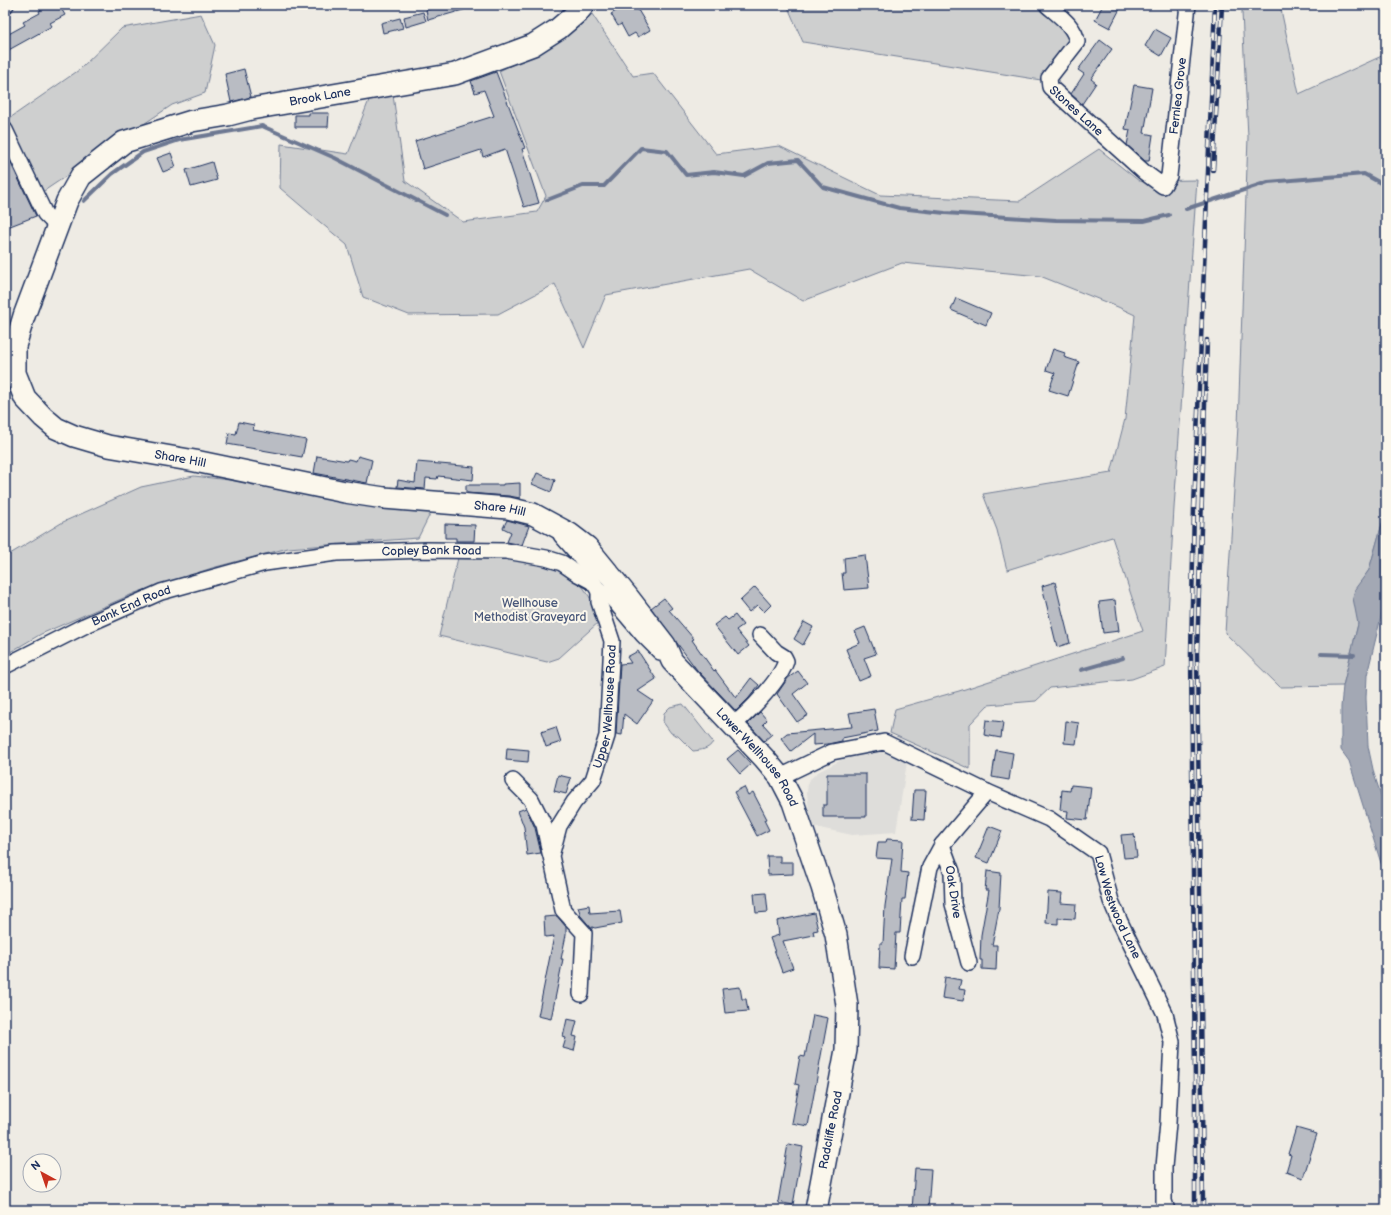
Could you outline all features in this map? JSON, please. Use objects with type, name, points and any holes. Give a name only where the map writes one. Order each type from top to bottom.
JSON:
[{"type":"street","name":"Brook Lane","points":[[67,201],[81,176],[124,142],[192,121],[228,115],[259,107],[455,74],[533,45],[558,29],[584,5]]},
{"type":"street","name":"Stones Lane","points":[[1047,5],[1065,21],[1076,35],[1077,42],[1049,78],[1050,87],[1144,172],[1163,186]]},
{"type":"street","name":"Fernlea Grove","points":[[1163,186],[1169,176],[1188,5]]},
{"type":"street","points":[[5,130],[45,214],[58,227]]},
{"type":"street","name":"Share Hill","points":[[67,201],[24,316],[14,353],[14,373],[25,398],[56,428],[74,436],[108,446],[195,461],[345,492],[384,498],[508,508],[533,514],[552,525]]},
{"type":"street","points":[[552,525],[590,568],[596,587]]},
{"type":"street","name":"Lower Wellhouse Road","points":[[552,525],[570,534],[587,547],[665,645],[672,661],[764,758],[780,777],[792,802],[822,887],[836,935],[847,1005],[846,1050]]},
{"type":"street","name":"Copley Bank Road","points":[[265,563],[336,553],[427,550],[506,551],[546,558],[562,563],[610,596],[643,635],[672,661]]},
{"type":"street","name":"Bank End Road","points":[[5,666],[84,626],[161,592],[265,563]]},
{"type":"street","name":"Upper Wellhouse Road","points":[[581,994],[584,933],[564,910],[551,856],[559,826],[574,802],[593,780],[607,736],[612,641],[599,602],[596,587]]},
{"type":"street","points":[[733,725],[758,701],[779,675],[786,662],[784,657],[776,652],[760,635]]},
{"type":"street","name":"Low Westwood Lane","points":[[780,777],[832,752],[884,742],[987,792],[1049,818],[1098,853],[1111,901],[1166,1014],[1172,1042],[1164,1167],[1164,1200],[1166,1210]]},
{"type":"street","points":[[513,781],[531,798],[544,825],[551,856]]},
{"type":"street","name":"Oak Drive","points":[[912,956],[930,866],[942,845],[987,792]]},
{"type":"street","name":"Oak Drive","points":[[942,845],[952,872],[953,904],[969,964]]},
{"type":"street","name":"Radcliffe Road","points":[[816,1210],[846,1050]]},
{"type":"shaded area","points":[[1384,517],[1386,517],[1386,596],[1367,675],[1366,698],[1368,746],[1374,774],[1386,810],[1386,879],[1349,761],[1341,750],[1341,707],[1343,686],[1358,624],[1353,598],[1355,589],[1369,570]]},
{"type":"shaded area","points":[[876,751],[907,762],[896,832],[852,835],[815,827],[810,820],[807,793],[808,781],[818,772],[853,754]]},
{"type":"green space","points":[[787,5],[1038,5],[1060,25],[1070,43],[1041,80],[803,42]]},
{"type":"green space","points":[[1243,5],[1280,5],[1299,94],[1386,54],[1386,510],[1369,570],[1363,579],[1358,624],[1343,686],[1280,687],[1225,633],[1238,426],[1248,137],[1242,12]]},
{"type":"green space","points":[[590,11],[633,76],[653,73],[716,154],[779,146],[880,195],[1020,201],[1099,149],[1139,181],[1197,180],[1174,508],[1165,667],[1132,679],[1050,688],[1036,701],[988,705],[970,724],[970,769],[890,733],[895,709],[959,691],[1143,631],[1112,537],[1007,570],[997,530],[983,494],[1111,473],[1125,419],[1135,315],[1118,307],[1040,276],[902,263],[803,301],[749,269],[606,295],[584,348],[555,284],[498,314],[409,315],[363,297],[347,245],[280,188],[281,144],[348,154],[371,95],[393,95],[405,181],[463,222],[537,212],[546,196],[499,71],[549,47]]},
{"type":"green space","points":[[201,14],[215,45],[205,93],[172,105],[41,193],[7,120],[79,70],[122,28]]},
{"type":"green space","points":[[194,476],[282,486],[432,510],[418,538],[288,548],[212,568],[135,593],[41,634],[5,655],[5,557],[63,522],[141,487]]},
{"type":"green space","name":"Wellhouse Methodist Graveyard","points":[[458,558],[520,560],[536,562],[564,571],[580,583],[584,588],[600,621],[559,658],[547,662],[439,636]]},
{"type":"green space","points":[[683,704],[713,742],[707,748],[693,751],[678,736],[671,733],[663,722],[664,713],[670,707]]},
{"type":"building","points":[[52,5],[59,5],[65,15],[50,23],[52,26],[5,52],[5,36],[25,25],[23,22],[40,13],[39,11]]},
{"type":"building","points":[[444,5],[469,5],[470,8],[428,20],[426,10]]},
{"type":"building","points":[[619,5],[635,5],[650,30],[638,37],[635,33],[628,37],[621,24],[618,26],[611,14],[621,8]]},
{"type":"building","points":[[1103,5],[1122,5],[1110,28],[1095,20]]},
{"type":"building","points":[[423,12],[426,21],[406,27],[404,17]]},
{"type":"building","points":[[400,18],[403,28],[383,33],[381,23]]},
{"type":"building","points":[[1155,29],[1171,38],[1161,56],[1145,46]]},
{"type":"building","points":[[1100,40],[1112,49],[1091,79],[1096,83],[1082,104],[1071,94],[1084,74],[1078,70]]},
{"type":"building","points":[[244,69],[251,97],[231,102],[225,74]]},
{"type":"building","points":[[496,72],[525,148],[522,149],[539,203],[524,207],[505,149],[483,157],[481,150],[423,169],[415,141],[494,116],[484,90],[475,93],[471,81]]},
{"type":"building","points":[[1134,85],[1152,88],[1144,133],[1153,135],[1149,161],[1145,161],[1127,145],[1130,130],[1125,129]]},
{"type":"building","points":[[309,113],[329,113],[328,127],[295,127],[295,115],[309,115]]},
{"type":"building","points":[[5,151],[36,216],[5,228]]},
{"type":"building","points":[[171,153],[176,167],[163,172],[157,158]]},
{"type":"building","points":[[212,162],[217,180],[191,187],[186,170]]},
{"type":"building","points":[[956,298],[991,313],[986,325],[951,310]]},
{"type":"building","points":[[1053,349],[1065,353],[1064,357],[1079,362],[1068,396],[1049,390],[1055,373],[1046,370]]},
{"type":"building","points":[[239,422],[254,425],[253,430],[306,440],[302,457],[227,444],[229,433],[236,434]]},
{"type":"building","points":[[317,456],[356,461],[358,456],[372,460],[367,483],[314,473]]},
{"type":"building","points":[[417,462],[474,467],[473,480],[438,476],[437,479],[426,478],[425,489],[397,487],[398,480],[415,483]]},
{"type":"building","points":[[537,473],[555,480],[551,492],[532,484]]},
{"type":"building","points":[[520,483],[520,498],[466,493],[466,485],[503,485]]},
{"type":"building","points":[[507,520],[529,526],[522,545],[507,542],[511,532],[503,528]]},
{"type":"building","points":[[445,524],[475,525],[474,541],[456,541],[456,538],[445,538]]},
{"type":"building","points":[[865,555],[869,588],[844,590],[842,573],[845,573],[844,558]]},
{"type":"building","points":[[1055,582],[1070,643],[1057,647],[1042,586]]},
{"type":"building","points":[[755,587],[771,605],[764,612],[757,605],[749,612],[740,601]]},
{"type":"building","points":[[664,598],[672,608],[669,610],[694,639],[692,640],[714,671],[715,670],[736,698],[751,678],[759,685],[736,711],[697,670],[651,608]]},
{"type":"building","points":[[1115,600],[1119,631],[1103,633],[1099,602]]},
{"type":"building","points":[[735,615],[743,625],[736,630],[749,646],[738,655],[714,625],[725,617],[728,620]]},
{"type":"building","points":[[804,622],[813,627],[803,645],[794,639]]},
{"type":"building","points":[[865,627],[876,654],[864,658],[871,676],[859,681],[846,649],[860,643],[855,631]]},
{"type":"building","points":[[638,651],[656,679],[638,691],[653,701],[637,724],[624,714],[622,735],[616,734],[620,664],[631,663],[627,657]]},
{"type":"building","points":[[798,671],[807,683],[793,694],[808,715],[797,722],[777,694],[788,678]]},
{"type":"building","points":[[874,709],[878,731],[842,738],[842,741],[813,745],[813,734],[791,751],[781,738],[787,733],[852,727],[849,713]]},
{"type":"building","points":[[760,712],[767,720],[763,724],[772,734],[764,741],[748,724]]},
{"type":"building","points":[[986,720],[1003,722],[1001,738],[984,735]]},
{"type":"building","points":[[1066,721],[1079,723],[1076,744],[1064,743]]},
{"type":"building","points":[[556,727],[561,742],[546,747],[541,732]]},
{"type":"building","points":[[507,748],[529,750],[528,762],[506,760]]},
{"type":"building","points":[[738,750],[751,764],[740,774],[727,759]]},
{"type":"building","points":[[996,750],[1013,753],[1009,780],[992,777]]},
{"type":"building","points":[[827,774],[866,774],[866,817],[823,817],[823,805],[827,805]]},
{"type":"building","points":[[558,775],[571,778],[566,794],[554,791]]},
{"type":"building","points":[[1071,785],[1091,787],[1087,820],[1067,818],[1068,811],[1060,810],[1062,790],[1070,791]]},
{"type":"building","points":[[744,787],[748,795],[753,792],[767,819],[764,820],[769,830],[757,836],[734,792]]},
{"type":"building","points":[[914,790],[926,790],[924,820],[912,819]]},
{"type":"building","points":[[526,808],[535,828],[541,853],[527,855],[524,827],[518,811]]},
{"type":"building","points":[[989,826],[1002,831],[989,863],[976,858]]},
{"type":"building","points":[[1134,834],[1137,857],[1124,858],[1121,835]]},
{"type":"building","points":[[887,839],[903,840],[901,872],[908,873],[905,899],[902,899],[900,933],[896,933],[894,969],[879,968],[880,943],[883,943],[885,906],[892,859],[876,858],[878,842],[886,842]]},
{"type":"building","points":[[767,856],[780,856],[780,862],[793,862],[793,874],[768,875]]},
{"type":"building","points":[[987,871],[1001,873],[999,909],[992,945],[997,945],[996,970],[982,969],[982,960],[980,960],[981,935],[989,890],[985,890]]},
{"type":"building","points":[[1048,892],[1062,893],[1061,903],[1076,904],[1075,919],[1058,918],[1058,924],[1046,923]]},
{"type":"building","points":[[766,893],[768,912],[756,913],[754,894]]},
{"type":"building","points":[[589,905],[590,913],[620,911],[622,923],[595,928],[592,927],[592,929],[581,916],[578,907]]},
{"type":"building","points":[[814,913],[818,930],[813,931],[814,935],[783,941],[793,968],[782,972],[770,938],[779,935],[777,921]]},
{"type":"building","points":[[557,916],[566,927],[566,935],[561,959],[563,959],[551,1019],[538,1016],[554,936],[545,937],[544,917]]},
{"type":"building","points":[[945,977],[961,980],[959,989],[965,990],[963,1001],[942,998]]},
{"type":"building","points":[[740,987],[742,999],[746,999],[748,1011],[725,1013],[722,989]]},
{"type":"building","points":[[813,1015],[828,1018],[808,1126],[792,1123],[799,1085],[795,1084],[800,1056],[805,1057]]},
{"type":"building","points":[[567,1019],[577,1021],[573,1036],[577,1037],[574,1051],[563,1048],[566,1038],[563,1037]]},
{"type":"building","points":[[1296,1128],[1317,1134],[1303,1178],[1286,1172],[1291,1155],[1288,1154]]},
{"type":"building","points":[[788,1144],[803,1147],[793,1205],[778,1202]]},
{"type":"building","points":[[915,1168],[931,1169],[928,1210],[912,1210]]},
{"type":"waterway","points":[[84,201],[112,174],[143,152],[179,140],[262,126],[335,158],[445,215]]},
{"type":"waterway","points":[[547,200],[583,186],[604,186],[641,148],[667,151],[686,175],[714,172],[744,176],[768,163],[798,160],[823,187],[899,208],[945,213],[1056,220],[1144,221],[1169,215]]},
{"type":"waterway","points":[[1186,209],[1268,182],[1364,174],[1386,186]]},
{"type":"waterway","points":[[1321,654],[1354,655]]},
{"type":"waterway","points":[[1081,670],[1123,658]]},
{"type":"railway","points":[[1195,1210],[1191,654],[1194,507],[1215,5]]},
{"type":"railway","points":[[1213,170],[1222,5]]},
{"type":"railway","points":[[1203,1210],[1197,653],[1207,340]]}]
